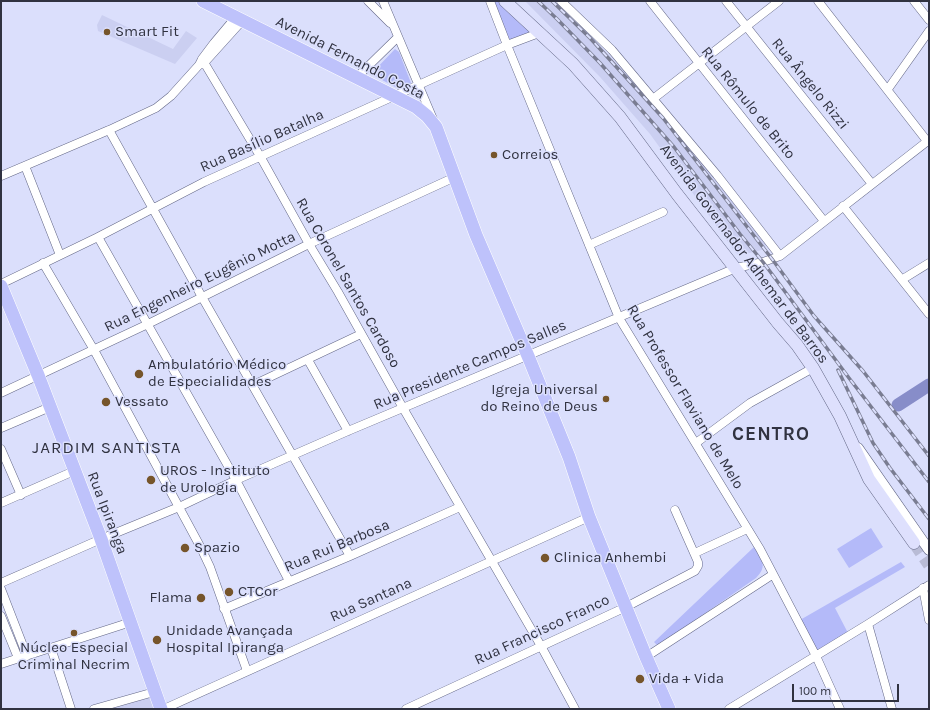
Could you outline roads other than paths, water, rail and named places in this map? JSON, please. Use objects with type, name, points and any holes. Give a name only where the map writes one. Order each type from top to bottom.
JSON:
[{"type":"main road","name":"Avenida Fernando Costa","points":[[203,1],[238,20],[416,107],[427,116],[436,127]]},
{"type":"main road","name":"Avenida Governador Adhemar de Barros","points":[[505,1],[572,64],[620,117],[677,194],[797,345],[813,368],[850,436]]},
{"type":"main road","points":[[436,127],[487,262],[528,356],[568,457],[589,517],[646,657],[669,709]]},
{"type":"main road","name":"Rua Ipiranga","points":[[1,285],[38,375],[101,539],[161,709]]},
{"type":"main road","points":[[850,436],[869,479],[914,542]]},
{"type":"street","points":[[368,1],[393,26]]},
{"type":"street","points":[[383,1],[436,127]]},
{"type":"street","name":"Rua Professor Flaviano de Melo","points":[[490,1],[619,318],[758,546],[816,656],[840,709]]},
{"type":"street","points":[[561,1],[612,50],[717,176],[780,256]]},
{"type":"street","name":"Rua Rômulo de Brito","points":[[650,1],[824,221]]},
{"type":"street","name":"Rua Ângelo Rizzi","points":[[726,1],[872,184]]},
{"type":"street","points":[[653,99],[779,1]]},
{"type":"street","points":[[818,1],[928,140]]},
{"type":"street","points":[[914,1],[929,20]]},
{"type":"street","points":[[1,176],[109,130],[159,106],[171,96],[238,20]]},
{"type":"street","points":[[888,89],[929,31]]},
{"type":"street","name":"Rua Basílio Batalha","points":[[1,285],[260,156],[507,45],[539,33]]},
{"type":"street","points":[[356,78],[398,37]]},
{"type":"street","name":"Rua Coronel Santos Cardoso","points":[[202,62],[260,156],[403,408],[541,646],[575,709]]},
{"type":"street","points":[[109,130],[202,297],[350,556]]},
{"type":"street","name":"Rua Presidente Campos Salles","points":[[1,583],[179,507],[236,480],[348,431],[736,268],[763,262],[780,256],[928,140]]},
{"type":"street","points":[[24,166],[60,255]]},
{"type":"street","name":"Rua Engenheiro Eugênio Motta","points":[[1,393],[148,324],[309,244],[455,177]]},
{"type":"street","points":[[843,206],[903,279],[929,314]]},
{"type":"street","points":[[589,245],[663,212]]},
{"type":"street","points":[[98,237],[236,480],[289,581]]},
{"type":"street","points":[[43,263],[94,350],[210,567],[247,670]]},
{"type":"street","points":[[903,279],[929,263]]},
{"type":"street","points":[[253,385],[361,334]]},
{"type":"street","points":[[308,360],[348,431]]},
{"type":"street","points":[[696,443],[750,404],[813,368]]},
{"type":"street","points":[[1,428],[50,407]]},
{"type":"street","name":"Avenida Governador Adhemar de Barros","points":[[850,436],[929,550]]},
{"type":"street","points":[[1,449],[21,495]]},
{"type":"street","points":[[1,503],[74,471]]},
{"type":"street","name":"Rua Rui Barbosa","points":[[224,609],[350,556],[460,507]]},
{"type":"street","points":[[675,510],[695,553],[749,531]]},
{"type":"street","name":"Rua Santana","points":[[164,709],[247,670],[492,562],[589,517]]},
{"type":"street","name":"Rua Francisco Franco","points":[[406,709],[626,607],[689,575],[697,569],[698,566],[695,553]]},
{"type":"street","points":[[646,657],[772,575]]},
{"type":"street","points":[[729,709],[738,707],[926,586],[929,620]]},
{"type":"street","points":[[1,589],[27,656]]},
{"type":"street","points":[[1,616],[18,658]]},
{"type":"street","points":[[1,664],[131,622]]},
{"type":"street","points":[[868,624],[892,709]]},
{"type":"street","points":[[52,648],[71,709]]},
{"type":"street","points":[[94,709],[154,692]]},
{"type":"waterway","points":[[898,405],[929,385]]},
{"type":"tunnel","points":[[914,543],[929,565]]},
{"type":"railway","points":[[538,1],[600,63],[674,147],[929,482]]},
{"type":"railway","points":[[552,1],[590,38],[663,118],[814,316],[863,371],[929,456]]},
{"type":"railway","points":[[838,370],[873,443],[929,519]]},
{"type":"place","name":"Smart Fit","points":[[107,32]]},
{"type":"place","name":"Correios","points":[[494,155]]},
{"type":"place","name":"Ambulatório Médico de Especialidades","points":[[139,374]]},
{"type":"place","name":"Igreja Universal do Reino de Deus","points":[[606,399]]},
{"type":"place","name":"Vessato","points":[[106,402]]},
{"type":"place","name":"UROS - Instituto de Urologia","points":[[151,480]]},
{"type":"place","name":"Spazio","points":[[185,548]]},
{"type":"place","name":"Clinica Anhembi","points":[[545,558]]},
{"type":"place","name":"CTCor","points":[[229,592]]},
{"type":"place","name":"Flama","points":[[201,598]]},
{"type":"place","name":"Núcleo Especial Criminal Necrim","points":[[74,633]]},
{"type":"place","name":"Unidade Avançada Hospital Ipiranga","points":[[157,640]]},
{"type":"place","name":"Vida + Vida","points":[[640,679]]},
{"type":"district","name":"CENTRO","points":[[771,435]]},
{"type":"district","name":"JARDIM SANTISTA","points":[[107,448]]}]
